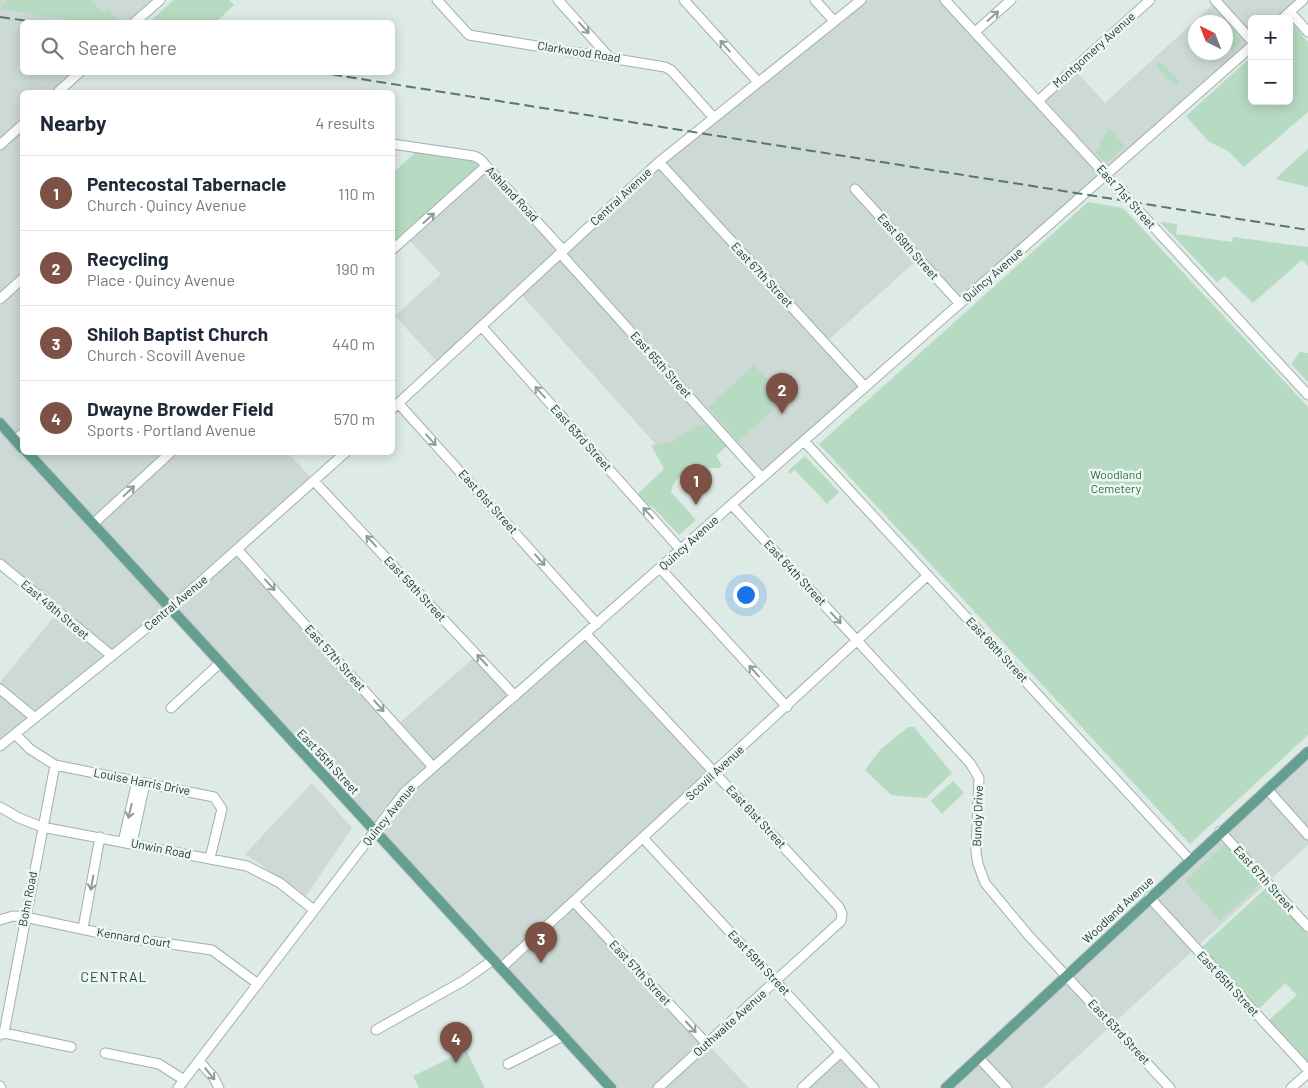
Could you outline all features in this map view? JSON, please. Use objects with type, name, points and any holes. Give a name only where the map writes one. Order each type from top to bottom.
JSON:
[{"type":"main road","points":[[0,423],[20,441]]},
{"type":"main road","name":"East 55th Street","points":[[30,455],[611,1088]]},
{"type":"main road","name":"Woodland Avenue","points":[[946,1088],[1149,897],[1308,752]]},
{"type":"street","points":[[137,20],[160,0]]},
{"type":"street","name":"Clarkwood Road","points":[[437,0],[469,34],[665,67],[671,70],[714,118]]},
{"type":"street","points":[[558,0],[609,57]]},
{"type":"street","points":[[684,0],[758,82]]},
{"type":"street","points":[[815,0],[834,22]]},
{"type":"street","name":"Central Avenue","points":[[395,406],[659,162],[862,0]]},
{"type":"street","name":"East 71st Street","points":[[945,0],[1308,394]]},
{"type":"street","points":[[976,32],[1011,0]]},
{"type":"street","name":"Montgomery Avenue","points":[[1039,100],[1150,0]]},
{"type":"street","points":[[1214,0],[1248,37]]},
{"type":"street","points":[[1287,15],[1303,0]]},
{"type":"street","points":[[1290,12],[1308,32]]},
{"type":"street","name":"Quincy Avenue","points":[[181,1084],[404,793],[1248,50]]},
{"type":"street","points":[[61,90],[77,75]]},
{"type":"street","points":[[0,145],[20,127]]},
{"type":"street","name":"Ashland Road","points":[[395,144],[474,156],[486,166],[561,251]]},
{"type":"street","name":"East 67th Street","points":[[659,162],[865,387]]},
{"type":"street","points":[[395,247],[486,166]]},
{"type":"street","name":"East 69th Street","points":[[856,189],[960,304]]},
{"type":"street","name":"East 65th Street","points":[[561,251],[762,478]]},
{"type":"street","points":[[0,299],[20,280]]},
{"type":"street","name":"East 63rd Street","points":[[482,327],[681,550]]},
{"type":"street","name":"East 61st Street","points":[[395,406],[597,624]]},
{"type":"street","name":"East 66th Street","points":[[804,441],[1190,860]]},
{"type":"street","points":[[93,524],[168,455]]},
{"type":"street","name":"Central Avenue","points":[[0,746],[170,609],[343,455]]},
{"type":"street","name":"East 59th Street","points":[[314,482],[515,696]]},
{"type":"street","name":"East 64th Street","points":[[732,505],[858,641]]},
{"type":"street","name":"East 57th Street","points":[[237,549],[433,767]]},
{"type":"street","name":"East 49th Street","points":[[0,564],[111,656]]},
{"type":"street","points":[[660,568],[786,707]]},
{"type":"street","name":"Scovill Avenue","points":[[501,968],[928,575]]},
{"type":"street","name":"East 61st Street","points":[[586,634],[839,907],[842,914]]},
{"type":"street","name":"Bundy Drive","points":[[858,641],[970,764],[979,778],[976,852],[978,864],[985,882],[1010,915],[1066,976]]},
{"type":"street","points":[[171,708],[220,662]]},
{"type":"street","points":[[0,689],[35,718]]},
{"type":"street","name":"Louise Harris Drive","points":[[15,734],[30,749],[55,766],[211,795],[219,802],[222,809],[210,858]]},
{"type":"street","name":"Bohn Road","points":[[2,1034],[55,766]]},
{"type":"street","points":[[128,842],[141,782]]},
{"type":"street","points":[[1267,789],[1308,834]]},
{"type":"street","name":"Unwin Road","points":[[0,807],[18,818],[42,827],[247,866],[264,873],[314,910]]},
{"type":"street","name":"East 67th Street","points":[[1220,832],[1308,927]]},
{"type":"street","points":[[83,928],[100,837]]},
{"type":"street","name":"East 59th Street","points":[[643,838],[874,1088]]},
{"type":"street","name":"East 65th Street","points":[[1149,897],[1308,1072]]},
{"type":"street","name":"East 57th Street","points":[[574,902],[707,1044]]},
{"type":"street","name":"Outhwaite Avenue","points":[[658,1088],[841,921],[842,914]]},
{"type":"street","name":"Kennard Court","points":[[0,920],[13,916],[25,917],[114,936],[212,950],[258,984]]},
{"type":"street","points":[[376,1030],[462,981],[493,960]]},
{"type":"street","name":"East 63rd Street","points":[[1066,976],[1170,1088]]},
{"type":"street","points":[[2,1034],[71,1047]]},
{"type":"street","points":[[508,1064],[563,1036]]},
{"type":"street","points":[[802,1088],[841,1052]]},
{"type":"street","points":[[105,1053],[159,1064],[181,1084]]},
{"type":"street","points":[[979,1058],[1007,1088]]},
{"type":"street","points":[[199,1061],[214,1078],[219,1088]]},
{"type":"street","points":[[1291,1088],[1308,1072]]},
{"type":"shaded area","points":[[0,0],[160,0],[137,20],[20,20],[20,75],[78,75],[62,90],[20,90],[20,455],[290,455],[314,481],[238,549],[396,726],[477,655],[515,696],[586,634],[715,773],[574,902],[749,1088],[611,1088],[171,609],[0,746],[0,682],[58,612],[0,564]]},
{"type":"shaded area","points":[[861,0],[945,0],[1039,100],[1074,69],[1105,103],[1188,27],[1188,60],[1233,60],[1233,15],[1202,15],[1218,0],[1303,0],[1286,15],[1248,15],[1248,50],[960,304],[918,259],[825,343],[865,387],[762,478],[718,429],[676,467],[519,292],[440,365],[395,316],[441,274],[407,238],[486,166],[563,249],[659,162]]},
{"type":"shaded area","points":[[1308,752],[1308,845],[1043,1088],[946,1088]]},
{"type":"shaded area","points":[[312,783],[352,828],[306,896],[245,854]]},
{"type":"shaded area","points":[[841,1052],[874,1088],[802,1088]]},
{"type":"green space","points":[[8,0],[92,0],[102,12],[108,9],[119,20],[70,20],[0,9]]},
{"type":"green space","points":[[174,0],[229,0],[234,5],[218,20],[151,20]]},
{"type":"green space","points":[[1293,24],[1308,42],[1308,112],[1244,167],[1229,152],[1208,141],[1186,116],[1248,60],[1248,105],[1293,105]]},
{"type":"green space","points":[[1233,31],[1242,41],[1233,49]]},
{"type":"green space","points":[[1160,62],[1179,81],[1178,85],[1172,84],[1156,66]]},
{"type":"green space","points":[[1107,126],[1125,146],[1106,163],[1095,152],[1101,147],[1099,143],[1107,132]]},
{"type":"green space","points":[[420,148],[474,156],[486,166],[395,248],[395,171]]},
{"type":"green space","points":[[1308,149],[1308,187],[1275,179]]},
{"type":"green space","name":"Woodland Cemetery","points":[[1088,202],[1123,208],[1308,407],[1308,735],[1190,844],[819,444]]},
{"type":"green space","points":[[1160,222],[1177,224],[1176,234],[1232,242],[1233,237],[1308,247],[1308,266],[1302,260],[1253,303],[1225,276],[1217,282]]},
{"type":"green space","points":[[1300,352],[1308,353],[1308,382],[1291,364]]},
{"type":"green space","points":[[754,365],[785,399],[738,441],[708,407]]},
{"type":"green space","points":[[697,426],[711,426],[728,445],[716,456],[722,465],[719,468],[696,467],[691,463],[683,470],[686,474],[674,483],[671,492],[696,520],[679,535],[638,494],[664,469],[651,445],[671,442]]},
{"type":"green space","points":[[805,456],[839,492],[827,504],[795,470],[790,474],[788,471]]},
{"type":"green space","points":[[908,727],[914,727],[952,773],[926,798],[891,795],[865,770],[880,750]]},
{"type":"green space","points":[[953,781],[964,793],[942,814],[931,801]]},
{"type":"green space","points":[[1225,843],[1261,883],[1220,921],[1185,881]]},
{"type":"green space","points":[[1266,888],[1308,934],[1308,1063],[1269,1020],[1297,995],[1285,983],[1259,1009],[1202,947]]},
{"type":"green space","points":[[466,1050],[485,1088],[419,1088],[413,1076]]},
{"type":"railway","points":[[0,17],[21,20]]},
{"type":"railway","points":[[336,75],[1308,230]]},
{"type":"place","name":"Recycling","points":[[782,414]]},
{"type":"place","name":"Pentecostal Tabernacle","points":[[696,505]]},
{"type":"place","name":"Shiloh Baptist Church","points":[[541,963]]},
{"type":"place","name":"Dwayne Browder Field","points":[[456,1063]]},
{"type":"district","name":"CENTRAL","points":[[114,977]]}]
